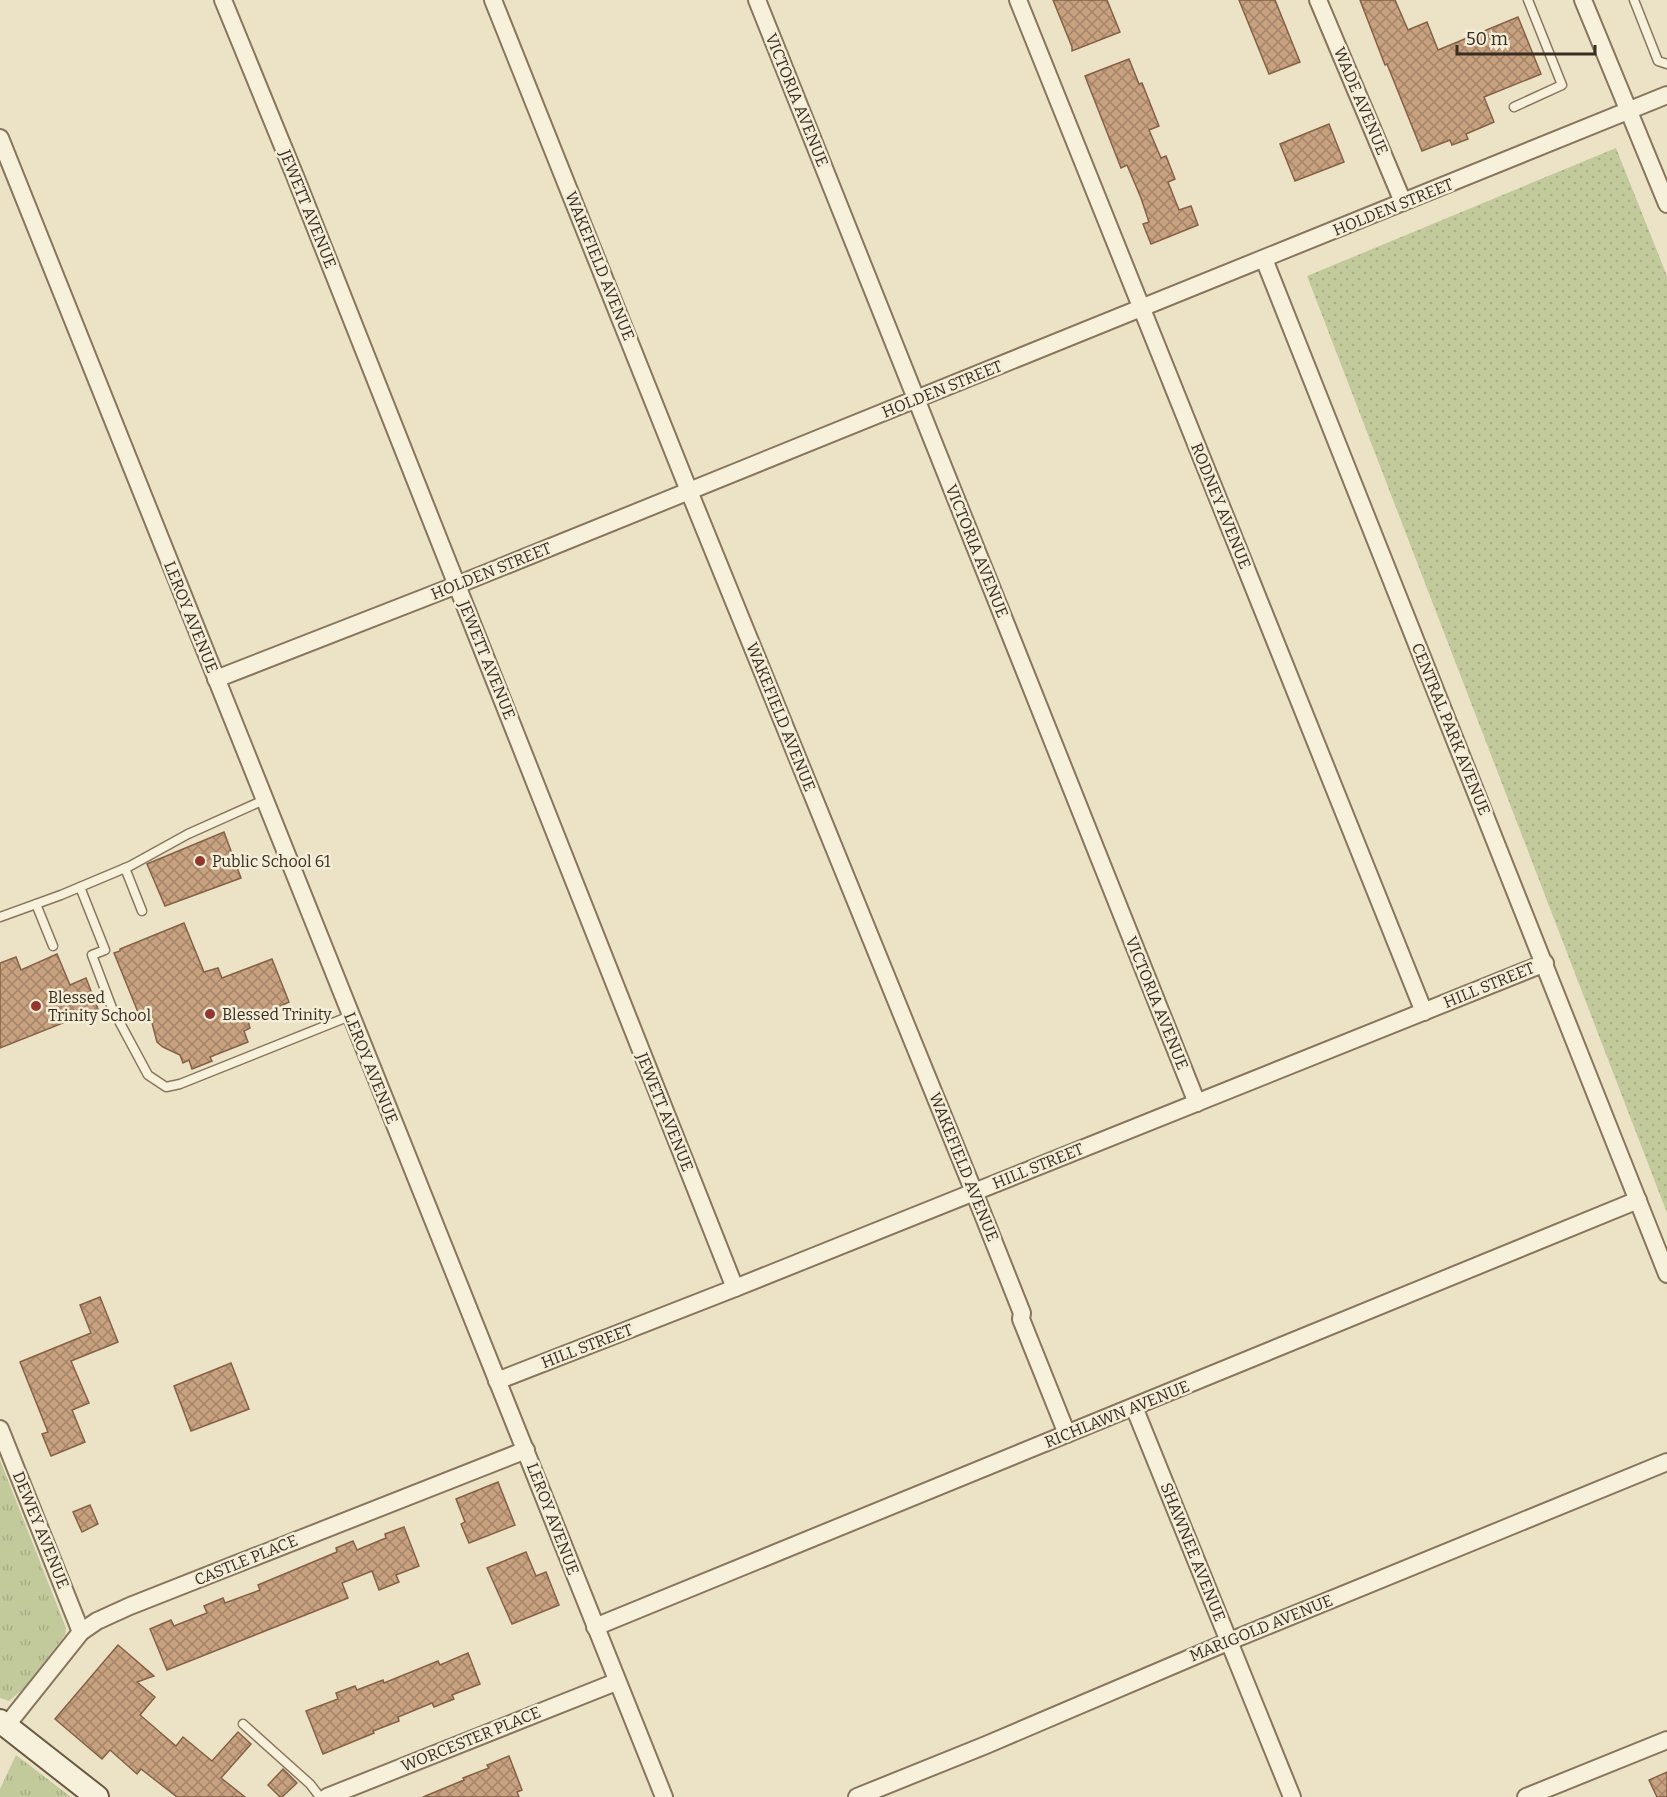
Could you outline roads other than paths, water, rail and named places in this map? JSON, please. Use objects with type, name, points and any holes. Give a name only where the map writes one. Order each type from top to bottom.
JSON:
[{"type":"street","name":"JEWETT AVENUE","points":[[223,0],[295,176],[735,1288]]},
{"type":"street","name":"WAKEFIELD AVENUE","points":[[493,0],[689,491],[974,1192],[1067,1434]]},
{"type":"street","name":"VICTORIA AVENUE","points":[[757,0],[1197,1103]]},
{"type":"street","name":"RODNEY AVENUE","points":[[1018,0],[1424,1012]]},
{"type":"street","name":"WADE AVENUE","points":[[1318,0],[1403,202]]},
{"type":"street","points":[[1583,0],[1667,204]]},
{"type":"street","name":"HOLDEN STREET","points":[[216,679],[457,585],[1667,95]]},
{"type":"street","name":"LEROY AVENUE","points":[[0,138],[350,1016],[526,1450],[616,1682],[664,1797]]},
{"type":"street","name":"CENTRAL PARK AVENUE","points":[[1264,259],[1667,1274]]},
{"type":"street","name":"HILL STREET","points":[[497,1381],[1545,963]]},
{"type":"street","name":"RICHLAWN AVENUE","points":[[595,1627],[1638,1200]]},
{"type":"street","name":"SHAWNEE AVENUE","points":[[1134,1407],[1292,1797]]},
{"type":"street","name":"DEWEY AVENUE","points":[[0,1429],[81,1632]]},
{"type":"street","name":"CASTLE PLACE","points":[[3,1724],[81,1632],[97,1621],[526,1450]]},
{"type":"street","name":"MARIGOLD AVENUE","points":[[857,1797],[1667,1462]]},
{"type":"street","name":"WORCESTER PLACE","points":[[327,1797],[616,1682]]},
{"type":"street","points":[[3,1724],[97,1797]]},
{"type":"street","points":[[1526,1797],[1667,1740]]},
{"type":"lane","points":[[1514,107],[1562,85],[1528,0]]},
{"type":"lane","points":[[1635,0],[1659,61],[1667,64]]},
{"type":"lane","points":[[0,917],[125,868],[188,834],[264,800]]},
{"type":"lane","points":[[125,868],[142,911]]},
{"type":"lane","points":[[80,887],[105,950],[92,955],[112,1008],[148,1075],[166,1087],[180,1084],[350,1016]]},
{"type":"lane","points":[[36,904],[52,946]]},
{"type":"lane","points":[[243,1724],[310,1784],[320,1797]]},
{"type":"place","name":"Public School 61","points":[[200,861]]},
{"type":"place","name":"Blessed Trinity School","points":[[36,1006]]},
{"type":"place","name":"Blessed Trinity","points":[[210,1014]]}]
